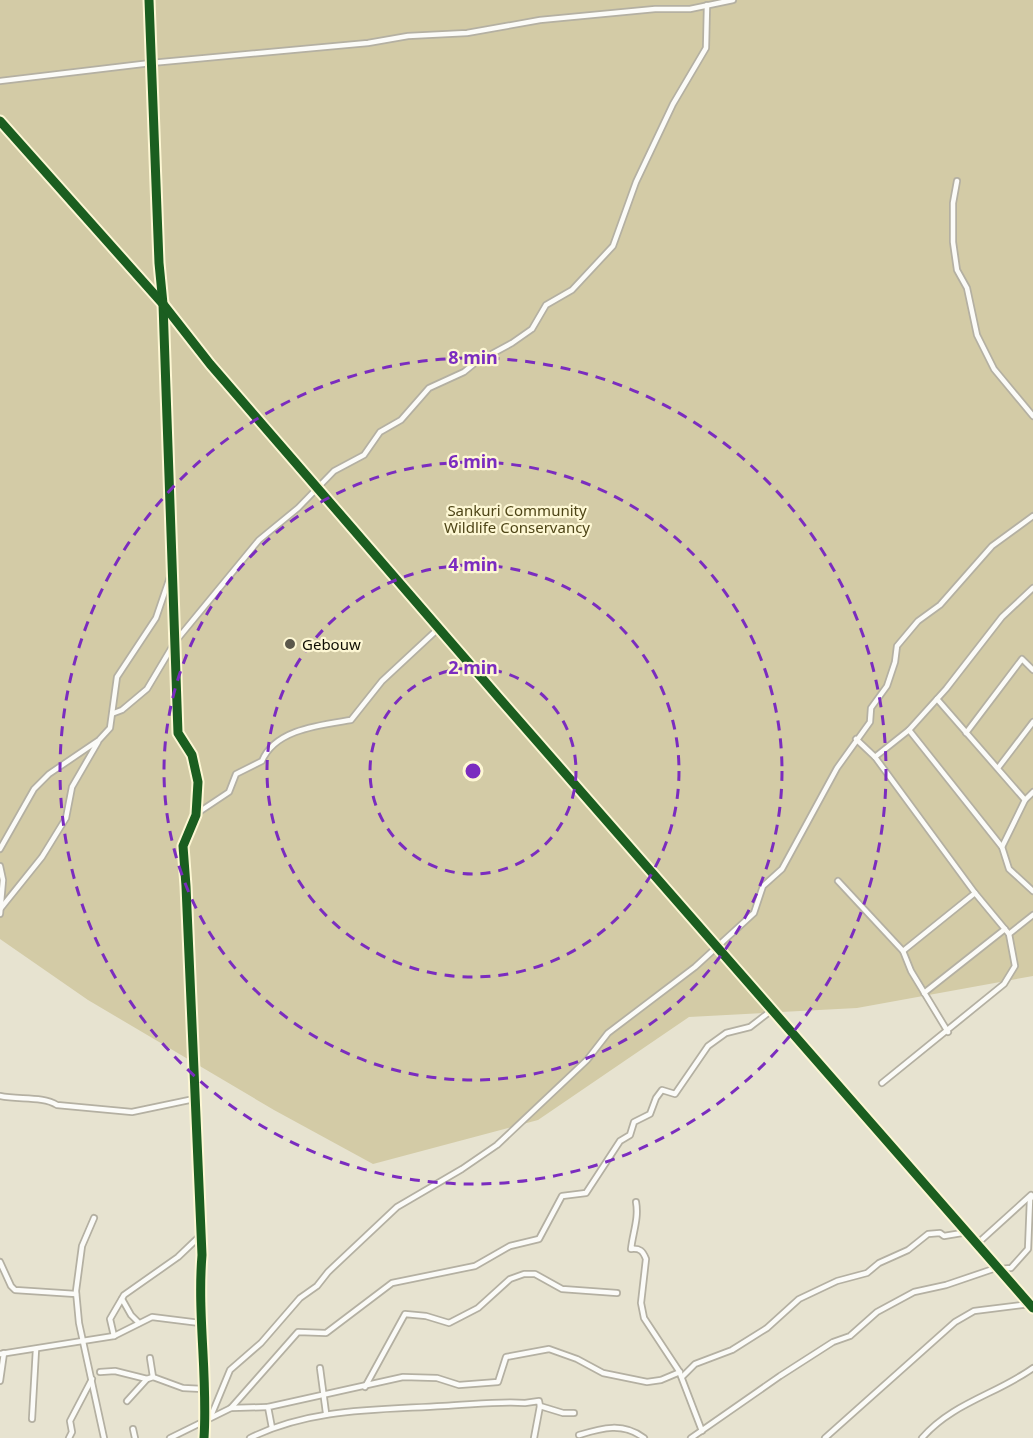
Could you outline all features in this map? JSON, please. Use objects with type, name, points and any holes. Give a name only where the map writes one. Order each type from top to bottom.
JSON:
[{"type":"street","points":[[148,0],[159,263],[163,304],[178,733],[192,755],[197,770],[196,815],[183,846],[182,857],[186,886],[202,1255],[199,1268],[204,1438]]},
{"type":"street","points":[[0,81],[151,63],[368,43],[408,36],[467,33],[540,20],[707,5],[733,0]]},
{"type":"street","points":[[114,713],[122,710],[147,689],[175,642],[259,540],[334,471],[364,455],[380,432],[401,420],[429,388],[464,372],[532,329],[546,305],[572,290],[613,246],[636,182],[674,104],[706,48],[707,5]]},
{"type":"street","points":[[0,121],[163,304],[210,363],[317,488],[1032,1305]]},
{"type":"street","points":[[957,180],[952,202],[957,270],[967,288],[977,335],[994,369],[1033,416]]},
{"type":"street","points":[[211,1416],[230,1370],[261,1343],[300,1298],[317,1286],[328,1272],[397,1207],[462,1169],[497,1145],[587,1060],[608,1033],[696,968],[716,946],[754,913],[763,886],[782,869],[856,739],[870,722],[871,708],[887,686],[895,662],[897,646],[918,621],[940,605],[992,546],[1033,516]]},
{"type":"street","points":[[1,911],[42,857],[66,818],[72,787],[99,740],[110,728],[114,713],[117,677],[156,618],[172,571]]},
{"type":"street","points":[[875,757],[909,730],[937,699],[1002,616],[1033,588]]},
{"type":"street","points":[[196,815],[229,792],[236,774],[262,761],[267,748],[302,729],[351,720],[382,681],[439,628]]},
{"type":"street","points":[[966,733],[1022,659],[1033,670]]},
{"type":"street","points":[[937,699],[1025,800]]},
{"type":"street","points":[[998,768],[1033,722]]},
{"type":"street","points":[[909,730],[1002,847],[1009,869],[1033,891]]},
{"type":"street","points":[[856,739],[875,757],[975,893],[1009,934],[1015,966],[1004,984],[948,1032],[882,1083]]},
{"type":"street","points":[[0,849],[34,789],[49,774],[99,740]]},
{"type":"street","points":[[1002,847],[1025,800],[1033,792]]},
{"type":"street","points":[[0,866],[3,880],[1,911]]},
{"type":"street","points":[[838,881],[903,951],[911,971],[948,1032]]},
{"type":"street","points":[[903,951],[975,893]]},
{"type":"street","points":[[1009,934],[1033,915]]},
{"type":"street","points":[[924,993],[1005,929]]},
{"type":"street","points":[[231,1408],[298,1332],[326,1333],[392,1283],[475,1266],[510,1246],[539,1239],[562,1196],[586,1193],[620,1141],[630,1135],[634,1122],[650,1114],[662,1090],[675,1094],[708,1046],[726,1033],[750,1026],[772,1010]]},
{"type":"street","points":[[0,1096],[21,1100],[48,1099],[57,1105],[132,1112],[194,1099]]},
{"type":"street","points":[[978,1243],[1033,1194]]},
{"type":"street","points":[[691,1438],[698,1436],[780,1376],[833,1342],[850,1336],[877,1312],[914,1292],[946,1285],[999,1268],[1011,1268],[1028,1249],[1030,1199],[1033,1194]]},
{"type":"street","points":[[636,1202],[638,1215],[631,1249],[637,1248],[644,1252],[646,1259],[640,1303],[644,1318],[681,1375],[702,1431]]},
{"type":"street","points":[[94,1218],[82,1246],[76,1294],[104,1438]]},
{"type":"street","points":[[170,1438],[231,1408],[268,1407],[403,1377],[437,1378],[459,1385],[498,1382],[506,1357],[549,1349],[582,1361],[593,1370],[633,1380],[655,1381],[681,1375],[695,1364],[722,1355],[767,1328],[799,1299],[837,1281],[867,1274],[879,1263],[908,1250],[928,1234],[940,1233],[944,1236],[968,1232]]},
{"type":"street","points":[[114,1336],[110,1319],[122,1299],[134,1286],[178,1257],[200,1236]]},
{"type":"street","points":[[0,1262],[10,1286],[15,1290],[76,1294]]},
{"type":"street","points":[[365,1387],[405,1314],[426,1316],[448,1323],[478,1308],[510,1279],[524,1274],[535,1274],[562,1288],[617,1293]]},
{"type":"street","points":[[122,1299],[130,1315],[139,1323]]},
{"type":"street","points":[[825,1438],[955,1322],[974,1311],[1032,1305]]},
{"type":"street","points":[[0,1381],[2,1353],[114,1336],[152,1317],[200,1323]]},
{"type":"street","points":[[32,1419],[37,1366],[36,1349]]},
{"type":"street","points":[[150,1358],[153,1377]]},
{"type":"street","points":[[320,1368],[326,1413]]},
{"type":"street","points":[[922,1438],[930,1429],[973,1399],[989,1390],[1006,1387],[1033,1368]]},
{"type":"street","points":[[100,1372],[115,1371],[147,1379]]},
{"type":"street","points":[[127,1401],[147,1379],[153,1377],[183,1388],[203,1389]]},
{"type":"street","points":[[69,1438],[72,1432],[70,1421],[92,1379]]},
{"type":"street","points":[[250,1438],[272,1428],[326,1413],[525,1403],[534,1400],[539,1401],[540,1406],[534,1438]]},
{"type":"street","points":[[540,1406],[563,1413],[574,1413]]},
{"type":"street","points":[[268,1407],[272,1428]]},
{"type":"street","points":[[579,1435],[608,1426],[633,1431],[644,1438]]},
{"type":"street","points":[[133,1429],[135,1438]]},
{"type":"green space","name":"Sankuri Community Wildlife Conservancy","points":[[0,0],[1033,0],[1033,976],[857,1008],[689,1017],[538,1120],[373,1164],[274,1110],[88,1000],[0,939]]},
{"type":"cycle path","points":[[149,0],[159,263],[163,304],[178,733],[192,755],[198,782],[196,815],[183,846],[202,1255],[204,1438]]},
{"type":"cycle path","points":[[0,121],[163,304],[210,364],[500,699],[1033,1308]]},
{"type":"place","name":"Gebouw","points":[[290,644]]}]
